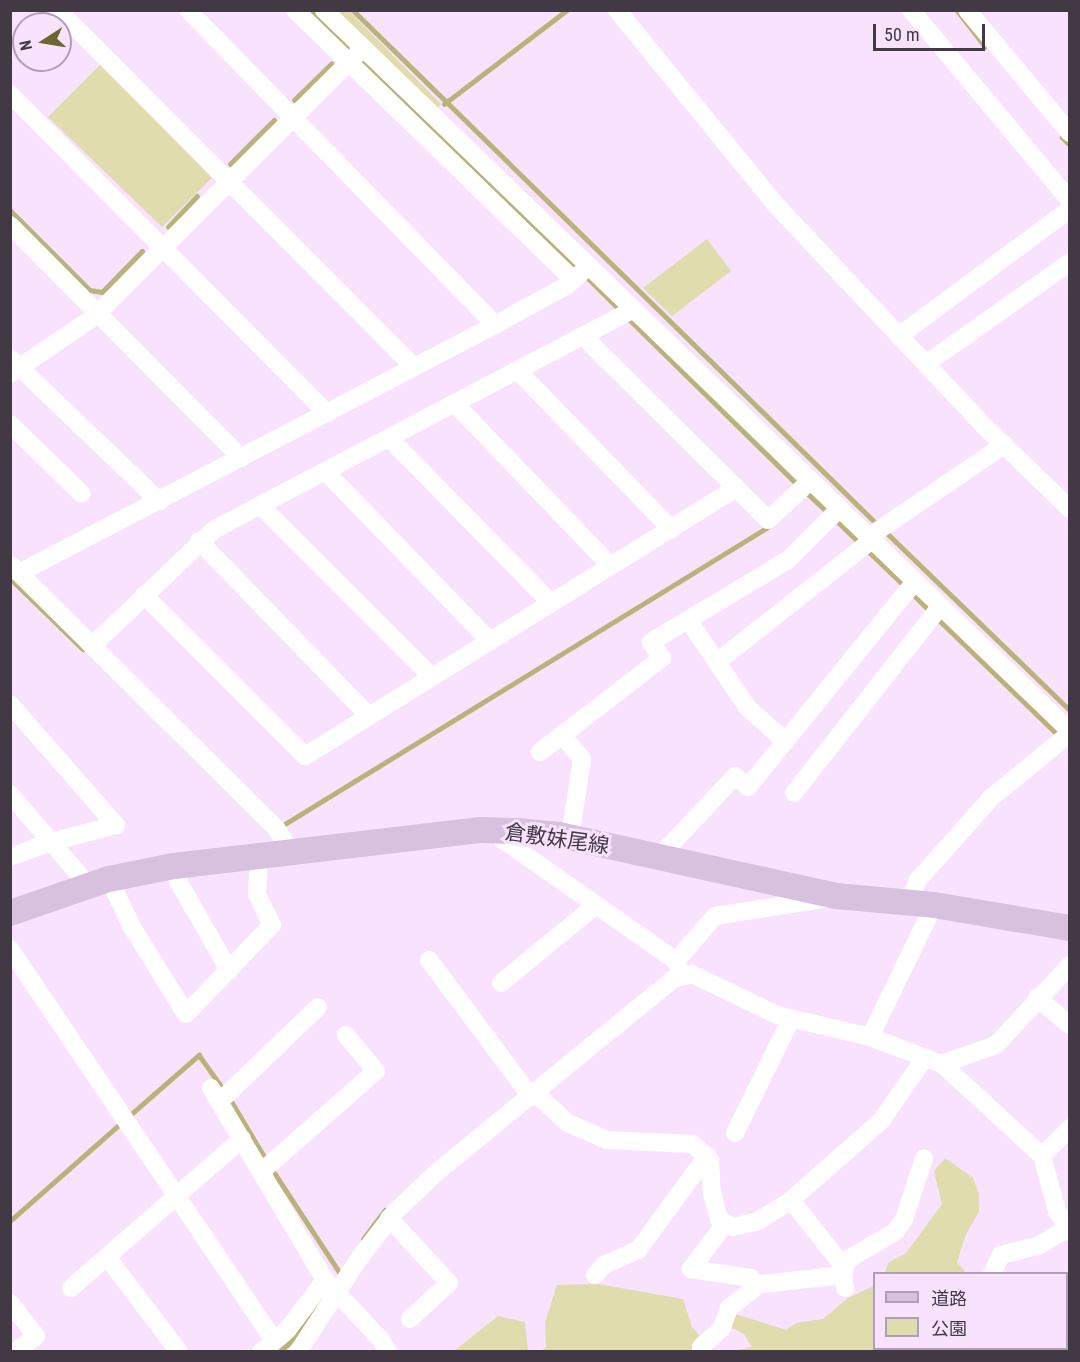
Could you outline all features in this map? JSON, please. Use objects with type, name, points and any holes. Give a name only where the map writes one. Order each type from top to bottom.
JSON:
[{"type":"main road","name":"倉敷妹尾線","points":[[10,912],[105,885],[259,858],[497,831],[570,837],[836,896],[934,904],[1070,928]]},
{"type":"street","points":[[58,10],[414,367]]},
{"type":"street","points":[[188,10],[495,325]]},
{"type":"street","points":[[295,10],[355,56],[581,273],[628,313],[834,514],[872,538],[910,588],[1066,734],[991,798],[918,880],[909,902]]},
{"type":"street","points":[[617,10],[775,204],[1004,445],[1070,509]]},
{"type":"street","points":[[911,10],[1070,201]]},
{"type":"street","points":[[967,10],[1070,133]]},
{"type":"street","points":[[326,11],[355,56]]},
{"type":"street","points":[[159,501],[14,366],[99,312],[355,56]]},
{"type":"street","points":[[10,94],[327,413]]},
{"type":"street","points":[[899,336],[1070,209]]},
{"type":"street","points":[[10,225],[99,312],[241,458]]},
{"type":"street","points":[[926,364],[1070,262]]},
{"type":"street","points":[[293,854],[276,828],[13,569],[159,501],[495,325],[581,273]]},
{"type":"street","points":[[92,646],[199,541],[261,506],[585,338],[628,313]]},
{"type":"street","points":[[585,338],[768,520],[805,486]]},
{"type":"street","points":[[519,372],[671,529]]},
{"type":"street","points":[[456,405],[611,566]]},
{"type":"street","points":[[10,424],[82,494]]},
{"type":"street","points":[[390,439],[551,603]]},
{"type":"street","points":[[717,662],[872,538],[1004,445]]},
{"type":"street","points":[[326,472],[490,641]]},
{"type":"street","points":[[144,595],[305,756],[736,488]]},
{"type":"street","points":[[261,506],[432,677]]},
{"type":"street","points":[[540,752],[662,658],[651,642],[788,560],[834,514]]},
{"type":"street","points":[[199,541],[369,716]]},
{"type":"street","points":[[659,857],[735,776],[748,787],[910,588]]},
{"type":"street","points":[[794,793],[935,613]]},
{"type":"street","points":[[688,620],[748,708],[785,741]]},
{"type":"street","points":[[10,704],[116,825],[51,842],[10,857]]},
{"type":"street","points":[[562,735],[582,759],[570,837]]},
{"type":"street","points":[[10,794],[51,842],[105,885],[186,1014],[272,926],[257,894],[259,858]]},
{"type":"street","points":[[497,831],[502,839],[596,905],[679,968],[791,1019],[870,1037],[942,1064],[1042,1156],[1057,1210],[1068,1230],[1038,1246],[1001,1255],[993,1272]]},
{"type":"street","points":[[176,873],[229,969]]},
{"type":"street","points":[[10,949],[178,1194],[268,1346],[331,1287],[389,1218],[438,1171],[679,968],[715,916],[836,896]]},
{"type":"street","points":[[870,1037],[934,904]]},
{"type":"street","points":[[501,983],[596,905]]},
{"type":"street","points":[[429,960],[529,1093],[568,1123],[607,1140],[693,1144],[707,1156],[712,1193],[724,1225]]},
{"type":"street","points":[[942,1064],[996,1045],[1037,998],[1070,965]]},
{"type":"street","points":[[1037,998],[1070,1025]]},
{"type":"street","points":[[318,1007],[221,1095],[242,1139],[267,1167],[331,1287],[382,1341],[388,1352]]},
{"type":"street","points":[[735,1133],[791,1019]]},
{"type":"street","points":[[267,1167],[376,1071],[346,1035]]},
{"type":"street","points":[[724,1225],[733,1227],[758,1221],[791,1200],[881,1121],[924,1059]]},
{"type":"street","points":[[1042,1156],[1070,1128]]},
{"type":"street","points":[[71,1288],[242,1139]]},
{"type":"street","points":[[595,1275],[604,1265],[638,1250],[707,1156]]},
{"type":"street","points":[[844,1276],[847,1260],[896,1231],[904,1219],[924,1158]]},
{"type":"street","points":[[791,1200],[844,1276]]},
{"type":"street","points":[[389,1218],[449,1283],[410,1319]]},
{"type":"street","points":[[724,1225],[691,1269],[751,1278],[754,1285]]},
{"type":"street","points":[[106,1257],[179,1352]]},
{"type":"street","points":[[703,1352],[701,1347],[722,1328],[729,1308],[754,1285],[844,1276]]},
{"type":"street","points":[[298,1352],[331,1287]]},
{"type":"street","points":[[10,1302],[36,1336],[15,1352]]},
{"type":"green space","points":[[336,11],[349,11],[441,104],[436,109]]},
{"type":"green space","points":[[101,64],[212,178],[162,227],[48,117]]},
{"type":"green space","points":[[707,239],[731,271],[672,316],[643,288]]},
{"type":"green space","points":[[945,1158],[973,1178],[979,1194],[979,1212],[966,1234],[957,1262],[965,1272],[885,1272],[888,1263],[906,1253],[942,1204],[934,1171]]},
{"type":"green space","points":[[598,1284],[683,1299],[692,1327],[713,1351],[540,1352],[546,1347],[545,1322],[557,1285]]},
{"type":"green space","points":[[873,1286],[873,1350],[992,1350],[991,1352],[732,1351],[752,1347],[744,1334],[726,1325],[729,1312],[786,1330],[796,1323],[823,1319],[848,1298]]},
{"type":"green space","points":[[498,1316],[525,1322],[528,1351],[454,1351]]},
{"type":"waterway","points":[[311,10],[353,53]]},
{"type":"waterway","points":[[353,10],[878,525]]},
{"type":"waterway","points":[[444,104],[567,10]]},
{"type":"waterway","points":[[957,10],[985,46]]},
{"type":"waterway","points":[[359,59],[579,269]]},
{"type":"waterway","points":[[294,100],[331,64]]},
{"type":"waterway","points":[[230,164],[274,120]]},
{"type":"waterway","points":[[1062,137],[1070,145]]},
{"type":"waterway","points":[[168,227],[197,196]]},
{"type":"waterway","points":[[10,210],[90,290],[102,292],[142,251]]},
{"type":"waterway","points":[[585,275],[621,311]]},
{"type":"waterway","points":[[627,317],[799,486]]},
{"type":"waterway","points":[[805,491],[830,514]]},
{"type":"waterway","points":[[836,520],[860,543]]},
{"type":"waterway","points":[[285,824],[768,527]]},
{"type":"waterway","points":[[884,530],[1070,710]]},
{"type":"waterway","points":[[866,549],[906,587]]},
{"type":"waterway","points":[[10,578],[83,649]]},
{"type":"waterway","points":[[912,593],[931,612]]},
{"type":"waterway","points":[[937,618],[1058,735]]},
{"type":"waterway","points":[[129,1116],[199,1055],[224,1090]]},
{"type":"waterway","points":[[230,1099],[267,1161]]},
{"type":"waterway","points":[[10,1221],[121,1123]]},
{"type":"waterway","points":[[272,1169],[340,1273]]},
{"type":"waterway","points":[[363,1239],[385,1210]]},
{"type":"waterway","points":[[279,1352],[295,1338],[322,1298]]}]
